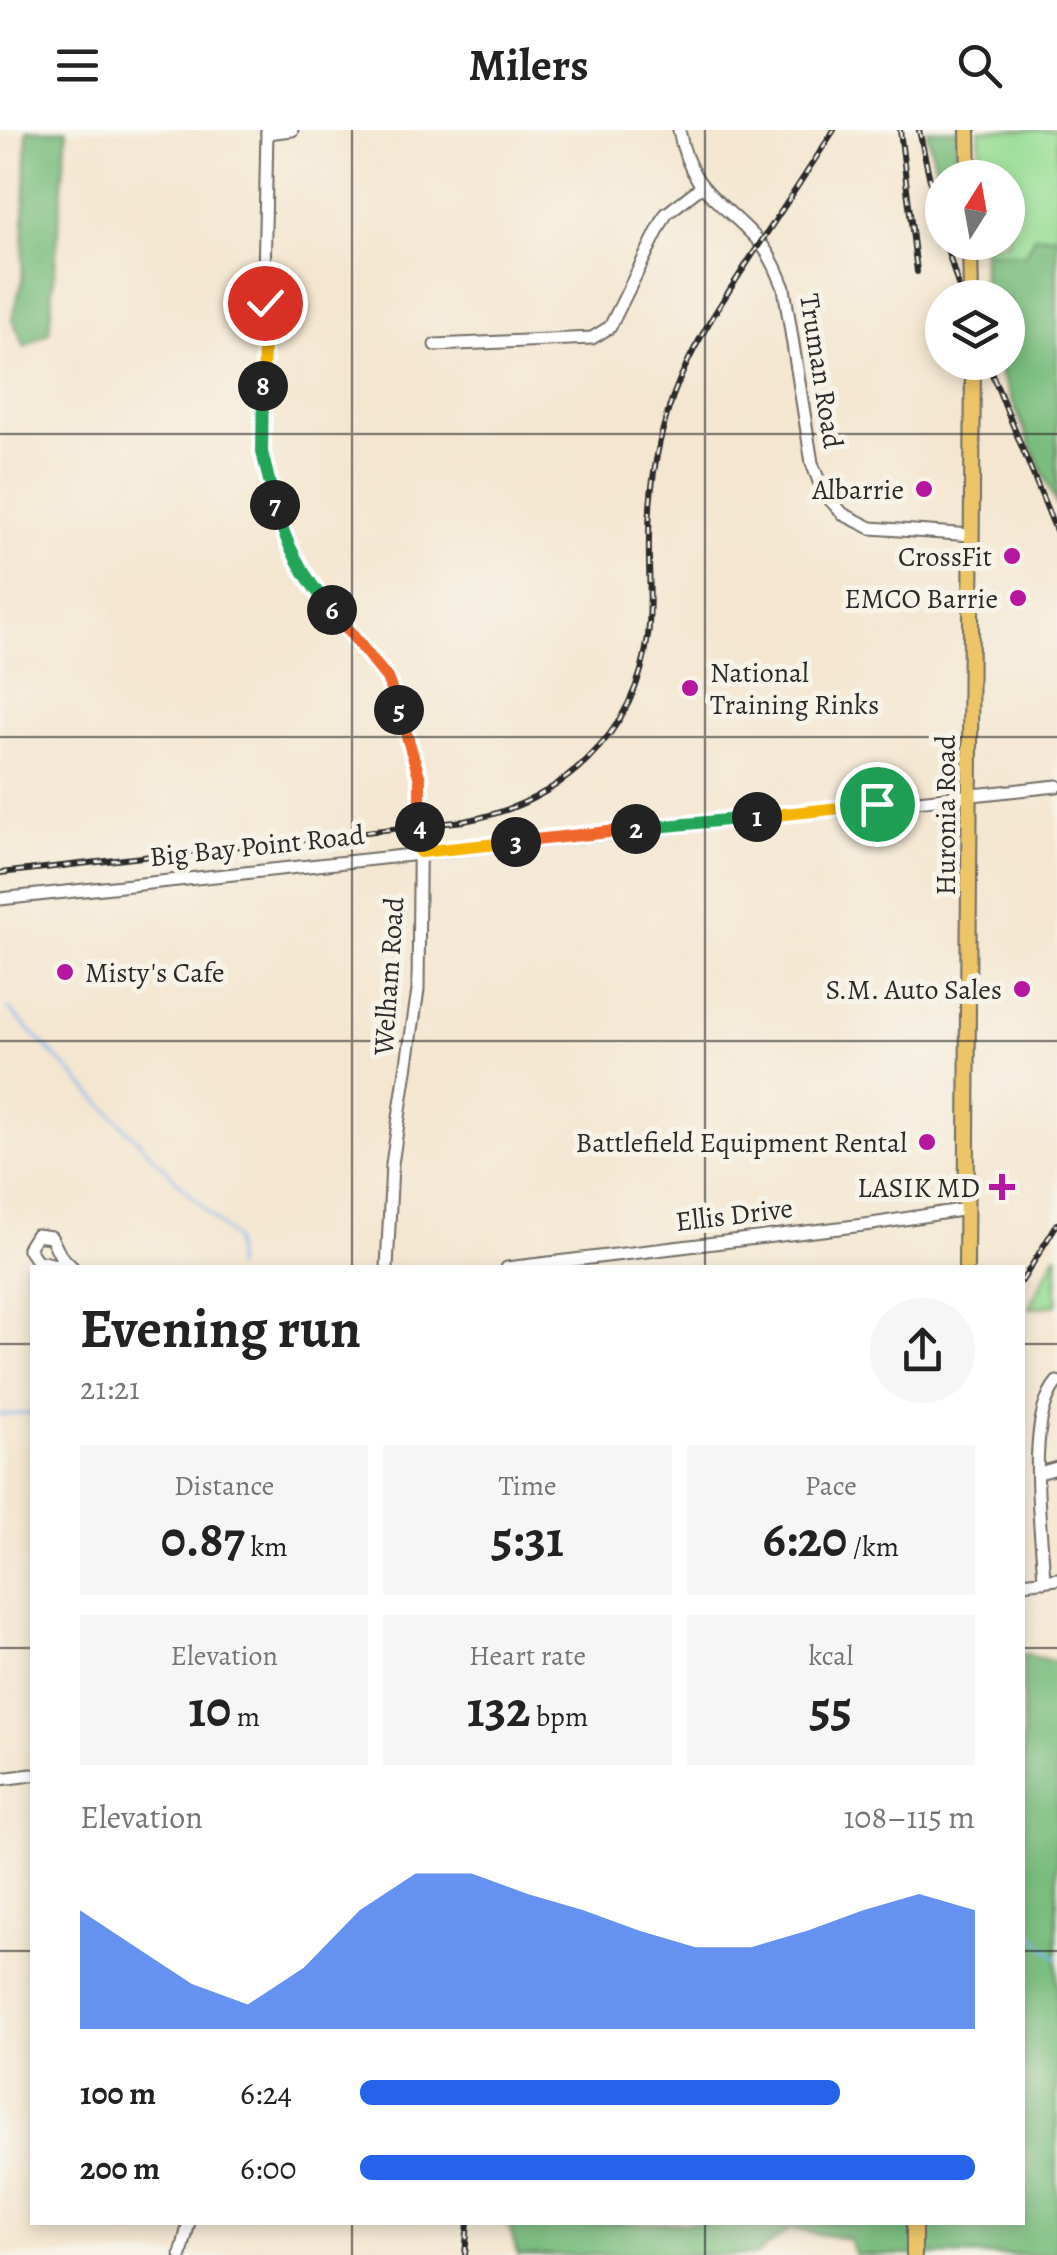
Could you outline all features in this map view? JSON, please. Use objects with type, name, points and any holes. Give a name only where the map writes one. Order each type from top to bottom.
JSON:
[{"type":"main road","points":[[968,130],[969,160]]},
{"type":"main road","name":"Huronia Road","points":[[966,1265],[972,380]]},
{"type":"main road","points":[[914,2225],[914,2255]]},
{"type":"street","points":[[267,131],[292,130]]},
{"type":"street","name":"Truman Road","points":[[679,130],[688,167],[701,187],[774,262],[784,288],[812,463],[823,492],[843,514],[871,528],[972,536]]},
{"type":"street","name":"Welham Road","points":[[267,131],[262,452],[291,550],[316,592],[387,678],[420,779],[418,990],[392,1164],[387,1265]]},
{"type":"street","points":[[434,344],[592,338],[610,327],[666,214],[701,187]]},
{"type":"street","name":"Big Bay Point Road","points":[[0,898],[1057,786]]},
{"type":"street","name":"Ellis Drive","points":[[532,1265],[967,1209]]},
{"type":"street","points":[[1025,1583],[1051,1580],[1039,1473],[1039,1437],[1047,1393],[1057,1382]]},
{"type":"street","points":[[1039,1473],[1057,1468]]},
{"type":"street","points":[[0,1779],[30,1775]]},
{"type":"street","points":[[181,2255],[187,2225]]},
{"type":"green space","points":[[27,130],[67,130],[49,332],[25,347],[12,318],[22,283]]},
{"type":"green space","points":[[926,130],[958,130],[957,160],[934,160]]},
{"type":"green space","points":[[979,130],[1057,130],[1057,506],[1003,380],[1025,380],[1025,280],[983,280],[983,260],[1025,260],[1025,160],[980,160]]},
{"type":"green space","points":[[1034,236],[1057,236],[1057,506],[1003,380],[1025,380],[1025,280],[983,280],[983,260],[1025,260]]},
{"type":"green space","points":[[1057,1253],[1057,1305],[1029,1308]]},
{"type":"green space","points":[[1025,1654],[1057,1662],[1057,2255],[855,2255],[849,2239],[790,2229],[756,2255],[518,2255],[509,2225],[1025,2225]]},
{"type":"waterway","points":[[9,1009],[234,1239],[235,1265]]},
{"type":"waterway","points":[[0,1415],[30,1413]]},
{"type":"waterway","points":[[1025,1928],[1057,1958]]},
{"type":"railway","points":[[0,873],[464,821],[532,799],[588,759],[610,734],[641,672],[649,624],[652,483],[673,396],[708,324],[834,130]]},
{"type":"railway","points":[[900,130],[917,272]]},
{"type":"railway","points":[[919,130],[926,160]]},
{"type":"railway","points":[[950,260],[957,280]]},
{"type":"railway","points":[[994,380],[1057,533]]},
{"type":"railway","points":[[1025,1276],[1057,1224]]},
{"type":"railway","points":[[465,2255],[468,2225]]},
{"type":"place","name":"Albarrie","points":[[924,489]]},
{"type":"place","name":"CrossFit","points":[[1012,556]]},
{"type":"place","name":"EMCO Barrie","points":[[1018,598]]},
{"type":"place","name":"National Training Rinks","points":[[690,688]]},
{"type":"place","name":"Misty's Cafe","points":[[65,972]]},
{"type":"place","name":"S.M. Auto Sales","points":[[1022,989]]},
{"type":"place","name":"Battlefield Equipment Rental","points":[[927,1142]]},
{"type":"place","name":"LASIK MD","points":[[1002,1187]]},
{"type":"route","points":[[265,303],[262,452],[282,530],[316,592],[387,678],[420,779],[420,852],[877,804]]}]
